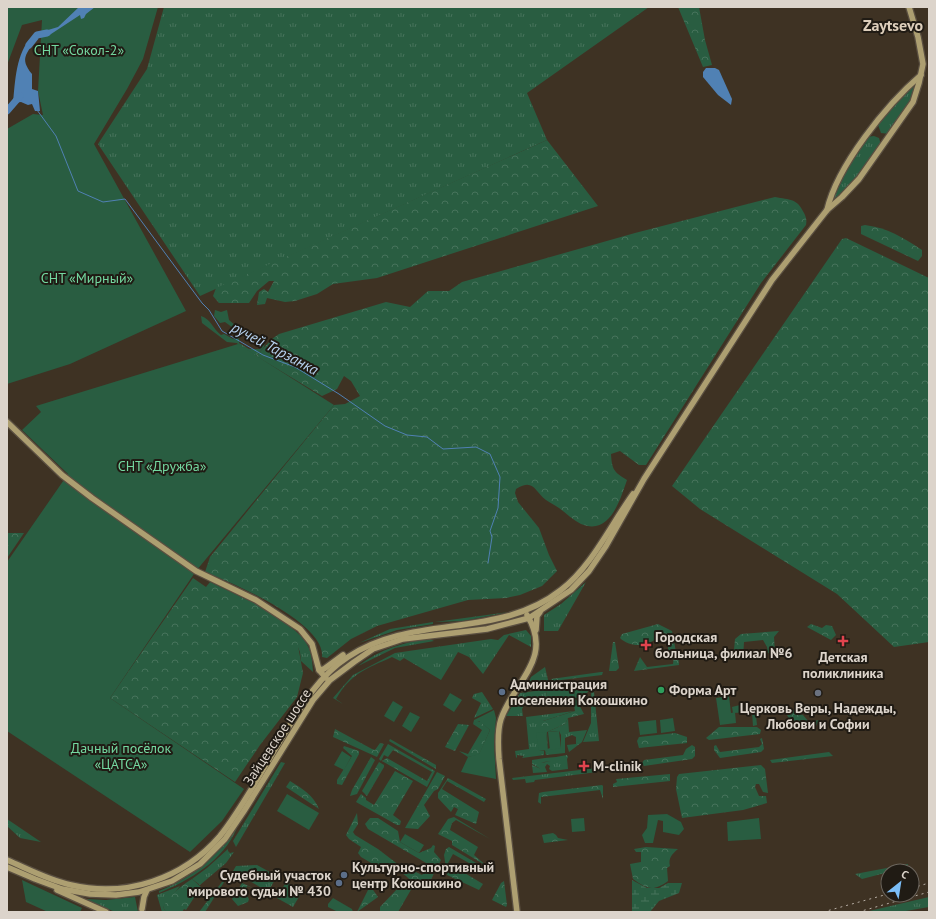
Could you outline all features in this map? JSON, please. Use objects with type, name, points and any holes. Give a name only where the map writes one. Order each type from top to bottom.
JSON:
[{"type":"main road","points":[[644,479],[768,286],[827,210],[842,197],[858,179],[913,102],[923,70],[922,58],[909,7]]},
{"type":"main road","points":[[827,210],[832,191],[863,141],[887,110],[921,75]]},
{"type":"main road","points":[[7,422],[62,475],[92,498],[196,571],[256,600],[300,629],[312,644],[319,670],[324,676],[330,678],[337,674]]},
{"type":"main road","name":"Зайцевское шоссе","points":[[7,860],[50,879],[78,887],[105,890],[150,884],[186,866],[218,838],[305,701],[324,676],[341,661],[364,646],[403,633],[484,623],[525,611],[554,596],[567,585],[587,563],[644,479]]},
{"type":"main road","name":"Зайцевское шоссе","points":[[7,867],[62,889],[84,894],[108,895],[147,890],[186,874],[200,864],[219,845],[244,811],[313,700],[337,674],[367,652],[396,641],[421,636],[487,629],[529,618],[545,609],[571,590],[592,567],[620,524],[644,479]]},
{"type":"main road","points":[[529,618],[537,607],[554,596]]},
{"type":"main road","points":[[516,912],[498,748],[502,718],[535,657],[537,643],[537,616],[545,609]]},
{"type":"main road","points":[[525,611],[536,634]]},
{"type":"main road","points":[[487,629],[525,623],[532,627],[536,634]]},
{"type":"main road","points":[[319,670],[324,670],[344,655],[364,646]]},
{"type":"main road","points":[[313,700],[323,683],[324,676]]},
{"type":"main road","points":[[35,879],[106,912]]},
{"type":"main road","points":[[139,892],[150,884]]},
{"type":"main road","points":[[131,887],[139,892],[142,911]]},
{"type":"main road","points":[[142,911],[144,897],[147,890]]},
{"type":"green space","name":"СНТ «Мирный»","points":[[7,7],[158,7],[143,59],[94,144],[186,311],[70,364],[7,384],[7,129],[33,114],[43,115],[38,91],[42,20],[22,25],[7,65]]},
{"type":"green space","points":[[164,7],[649,7],[527,93],[547,140],[200,296],[98,144],[147,69]]},
{"type":"green space","points":[[678,7],[699,7],[705,40],[712,65],[703,67]]},
{"type":"green space","points":[[919,78],[914,96],[890,134],[881,133],[878,125]]},
{"type":"green space","points":[[874,136],[879,138],[881,145],[858,177],[828,208],[846,168],[867,137]]},
{"type":"green space","points":[[547,140],[598,206],[377,278],[333,284],[317,294],[295,301],[285,302],[267,298],[265,304],[257,305],[259,292],[264,289],[268,292],[274,281],[269,281],[257,291],[249,303],[219,303],[213,296],[216,288]]},
{"type":"green space","points":[[775,197],[789,199],[796,202],[805,216],[806,225],[761,283],[646,465],[639,465],[620,451],[611,454],[614,470],[627,480],[617,506],[606,521],[599,525],[591,526],[581,524],[546,500],[530,485],[522,486],[516,489],[515,493],[518,502],[539,528],[549,555],[557,571],[542,586],[520,595],[506,598],[468,600],[377,626],[351,639],[327,658],[322,657],[319,644],[309,631],[294,618],[254,594],[205,572],[210,557],[334,405],[345,404],[360,396],[351,381],[344,376],[337,389],[322,396],[256,356],[272,339],[279,334],[386,302],[410,307],[428,291],[449,291],[462,282],[635,233]]},
{"type":"green space","points":[[865,225],[881,228],[901,237],[922,250],[922,256],[918,261],[861,234],[861,226]]},
{"type":"green space","points":[[846,238],[929,278],[929,642],[894,647],[837,594],[700,509],[672,486],[842,239]]},
{"type":"green space","points":[[215,310],[221,312],[227,310],[229,320],[244,333],[240,333],[225,322],[220,323],[214,316]]},
{"type":"green space","points":[[201,316],[210,322],[218,333],[221,335],[224,334],[233,339],[237,336],[239,337],[239,343],[249,349],[260,349],[261,346],[258,342],[252,340],[251,337],[257,337],[265,341],[264,347],[256,356],[240,347],[237,343],[227,342],[202,323]]},
{"type":"green space","name":"СНТ «Дружба»","points":[[238,344],[334,405],[196,571],[110,698],[244,789],[222,821],[190,852],[7,731],[7,562],[68,474],[22,430],[41,412],[36,406]]},
{"type":"green space","points":[[7,533],[24,533],[7,558]]},
{"type":"green space","points":[[193,578],[206,587],[210,582],[260,606],[289,626],[297,640],[303,673],[297,697],[260,745],[235,782],[110,698]]},
{"type":"green space","points":[[586,582],[558,631],[544,631],[544,615],[561,604]]},
{"type":"green space","points":[[509,612],[463,621],[435,622]]},
{"type":"green space","points":[[433,622],[433,624],[397,630],[359,643],[390,629]]},
{"type":"green space","points":[[658,624],[672,631],[676,652],[678,653],[679,665],[634,671],[640,657],[647,667],[673,664],[674,656],[668,653],[668,644],[663,637],[658,637],[649,643],[639,645],[634,645],[620,638],[622,634]]},
{"type":"green space","points":[[811,624],[822,628],[826,625],[832,626],[836,635],[831,640],[807,627]]},
{"type":"green space","points":[[289,626],[301,636],[308,646],[312,657],[313,672],[301,661],[300,652]]},
{"type":"green space","points":[[526,630],[531,636],[531,647],[509,635],[483,674],[469,657],[458,652],[441,680],[404,658],[400,661],[392,657],[353,677],[336,699],[343,704],[333,698],[353,675],[395,653],[491,639],[498,640],[504,635]]},
{"type":"green space","points":[[779,631],[774,637],[775,653],[768,653],[767,647],[763,640],[744,642],[743,658],[737,659],[734,650],[735,639],[741,634]]},
{"type":"green space","points":[[430,639],[434,641],[395,648],[358,666],[375,655],[392,647]]},
{"type":"green space","points":[[613,642],[615,642],[619,668],[616,671],[609,671]]},
{"type":"green space","points":[[545,667],[549,684],[527,686],[531,677]]},
{"type":"green space","points":[[603,672],[602,675],[553,681],[551,679]]},
{"type":"green space","points":[[558,688],[563,690],[546,691],[548,701],[544,701],[543,698],[527,700],[522,709],[523,716],[506,716],[520,693]]},
{"type":"green space","points":[[588,688],[588,692],[584,695],[586,696],[575,698],[574,690],[569,690]]},
{"type":"green space","points":[[574,690],[575,698],[548,701],[546,691]]},
{"type":"green space","points":[[482,692],[493,709],[474,718],[481,703],[472,698],[474,694]]},
{"type":"green space","points":[[594,692],[599,741],[583,742],[591,723],[591,693]]},
{"type":"green space","points":[[450,693],[462,700],[454,712],[443,705]]},
{"type":"green space","points":[[729,696],[731,713],[735,712],[736,723],[720,725],[716,698]]},
{"type":"green space","points":[[576,699],[584,714],[568,718],[565,724],[547,732],[548,748],[546,732],[537,731],[535,728],[542,725],[543,721],[575,711],[573,700]]},
{"type":"green space","points":[[393,701],[403,707],[394,722],[384,716]]},
{"type":"green space","points":[[740,705],[755,710],[756,715],[760,714],[760,716],[756,716],[757,725],[753,726],[752,712],[733,713],[732,707]]},
{"type":"green space","points":[[792,709],[803,715],[809,722],[819,720],[816,726],[805,728],[790,720],[787,715]]},
{"type":"green space","points":[[494,710],[496,718],[494,744],[496,779],[461,772],[468,757],[479,754],[490,730],[479,721],[473,724],[474,720]]},
{"type":"green space","points":[[574,711],[543,721],[546,732],[539,751],[544,751],[544,755],[522,758],[524,756],[517,755],[517,758],[516,757],[515,751],[529,749],[526,717]]},
{"type":"green space","points":[[410,712],[420,717],[411,732],[402,726]]},
{"type":"green space","points":[[568,718],[569,732],[587,730],[582,742],[569,752],[567,745],[576,744],[576,737],[572,735],[565,738],[565,753],[546,755],[545,750],[550,748],[561,748],[561,735],[559,731],[547,732],[565,724]]},
{"type":"green space","points":[[673,718],[675,731],[661,733],[660,720]]},
{"type":"green space","points":[[656,720],[657,733],[640,735],[638,722]]},
{"type":"green space","points":[[477,721],[481,722],[490,730],[479,755],[468,757],[459,751],[468,754],[482,730],[473,724]]},
{"type":"green space","points":[[458,724],[469,725],[455,751],[445,747]]},
{"type":"green space","points":[[719,727],[757,727],[761,730],[760,734],[709,740],[706,738]]},
{"type":"green space","points":[[335,729],[375,750],[380,743],[384,744],[377,757],[333,737]]},
{"type":"green space","points":[[559,731],[561,748],[550,750],[548,732]]},
{"type":"green space","points":[[546,732],[548,750],[539,751],[536,733]]},
{"type":"green space","points":[[675,733],[687,737],[687,743],[639,748],[637,741],[639,737]]},
{"type":"green space","points":[[762,738],[764,749],[761,752],[720,758],[714,750],[714,746],[716,745],[720,752],[759,747],[762,744],[760,739]]},
{"type":"green space","points":[[390,739],[436,765],[436,769],[389,741]]},
{"type":"green space","points":[[388,744],[435,771],[427,787],[382,761],[387,758],[427,781],[432,772],[393,750],[388,757],[384,755],[381,761],[379,759]]},
{"type":"green space","points":[[692,745],[695,747],[695,756],[692,759],[644,766],[642,763],[644,760],[683,755],[686,749]]},
{"type":"green space","points":[[344,746],[359,751],[359,754],[342,785],[337,784],[337,780],[352,756],[343,748]]},
{"type":"green space","points":[[342,751],[351,757],[344,770],[334,765]]},
{"type":"green space","points":[[829,752],[833,756],[772,763],[770,760]]},
{"type":"green space","points":[[567,755],[568,769],[552,771],[549,769],[550,766],[547,764],[545,767],[547,772],[533,773],[532,765],[541,769],[532,764],[532,760]]},
{"type":"green space","points":[[371,757],[375,760],[357,794],[350,796],[352,790]]},
{"type":"green space","points":[[281,762],[285,763],[236,847],[233,841]]},
{"type":"green space","points":[[379,762],[384,765],[384,767],[367,796],[362,791]]},
{"type":"green space","points":[[761,765],[765,769],[768,793],[763,792],[759,784],[756,784],[755,787],[759,796],[766,796],[767,803],[743,810],[682,818],[676,789],[677,777],[679,774]]},
{"type":"green space","points":[[597,768],[597,772],[535,780],[534,782],[526,783],[525,779],[513,780],[512,778]]},
{"type":"green space","points":[[395,771],[413,781],[393,815],[401,821],[400,825],[397,825],[356,802],[361,794],[366,798],[366,800],[374,805]]},
{"type":"green space","points":[[437,772],[445,776],[438,789],[434,791],[424,805],[430,816],[418,829],[405,828]]},
{"type":"green space","points":[[670,774],[670,781],[613,787],[613,784],[617,782],[616,779]]},
{"type":"green space","points":[[448,778],[486,799],[484,802],[447,781],[442,789],[479,812],[476,824],[455,815],[458,809],[454,807],[451,812],[438,798],[438,793]]},
{"type":"green space","points":[[290,781],[311,796],[319,809],[286,787]]},
{"type":"green space","points":[[602,785],[603,799],[600,790],[541,797],[541,804],[538,802],[539,793]]},
{"type":"green space","points":[[287,794],[319,813],[309,830],[277,811]]},
{"type":"green space","points":[[357,813],[358,824],[353,832],[355,835],[378,849],[404,869],[412,870],[422,875],[429,867],[435,871],[429,884],[414,882],[398,870],[383,865],[378,867],[361,857],[358,853],[361,847],[349,839],[346,835]]},
{"type":"green space","points":[[667,814],[681,822],[684,829],[679,835],[663,832],[663,821],[658,820],[653,843],[645,843],[642,835],[647,828],[648,815]]},
{"type":"green space","points":[[454,817],[490,839],[456,820],[452,823],[450,830],[478,847],[474,855],[488,867],[452,845],[452,841],[438,834],[448,819]]},
{"type":"green space","points":[[370,818],[378,818],[398,831],[400,842],[419,853],[431,848],[433,845],[435,846],[434,852],[441,860],[438,866],[433,867],[368,829],[365,824]]},
{"type":"green space","points":[[584,818],[585,831],[572,832],[571,819]]},
{"type":"green space","points":[[759,818],[761,839],[728,841],[727,822]]},
{"type":"green space","points":[[7,819],[41,842],[20,838],[7,826]]},
{"type":"green space","points":[[237,828],[231,840],[214,860],[194,875],[159,893],[159,891],[183,879],[203,866],[229,839]]},
{"type":"green space","points":[[553,833],[558,838],[568,840],[544,843],[542,835]]},
{"type":"green space","points":[[405,834],[424,845],[419,853],[400,842]]},
{"type":"green space","points":[[449,847],[488,870],[485,872],[453,854],[448,863],[483,884],[479,890],[447,875],[444,855],[446,849]]},
{"type":"green space","points":[[646,847],[678,849],[671,856],[670,866],[667,868],[668,881],[654,888],[646,887],[633,879],[630,864],[641,862],[641,852],[636,852],[634,849]]},
{"type":"green space","points":[[228,849],[230,853],[234,852],[226,863],[200,885],[192,879],[207,868]]},
{"type":"green space","points":[[257,865],[277,876],[268,892],[233,871],[236,866]]},
{"type":"green space","points":[[880,869],[880,874],[862,879],[855,874]]},
{"type":"green space","points":[[228,874],[205,912],[199,912]]},
{"type":"green space","points":[[192,879],[201,887],[186,910],[184,909],[182,912],[166,912],[163,907],[169,898],[179,888]]},
{"type":"green space","points":[[22,880],[82,908],[80,912],[48,912],[26,902]]},
{"type":"green space","points":[[632,880],[647,888],[659,888],[668,883],[682,883],[679,893],[659,901],[650,912],[632,912]]},
{"type":"green space","points":[[504,881],[506,907],[492,900],[501,883]]},
{"type":"green space","points":[[286,882],[303,890],[293,907],[277,898]]},
{"type":"green space","points":[[242,883],[253,888],[247,886],[245,893],[249,899],[248,902],[238,906],[232,899]]},
{"type":"green space","points":[[409,883],[412,888],[398,912],[380,912],[380,907],[399,887]]},
{"type":"green space","points":[[180,886],[163,907],[166,912],[162,912],[157,895]]},
{"type":"green space","points":[[371,887],[378,897],[357,912],[369,888]]},
{"type":"green space","points":[[135,897],[138,912],[115,912],[86,899],[106,900]]},
{"type":"green space","points":[[929,897],[929,907],[900,912],[865,912],[903,903],[920,903],[920,899]]},
{"type":"green space","points":[[333,898],[352,909],[353,912],[338,912],[328,907],[328,904]]},
{"type":"water","points":[[79,7],[95,7],[86,14],[84,18],[81,19],[80,15],[48,36],[45,34],[39,35],[38,33],[58,27]]},
{"type":"water","points":[[32,37],[36,39],[27,52],[25,60],[28,69],[32,74],[32,89],[38,91],[40,111],[35,111],[32,104],[28,105],[21,102],[13,103],[19,59],[27,43]]},
{"type":"water","points":[[706,68],[715,68],[719,70],[732,99],[731,105],[718,95],[703,77],[703,72]]},
{"type":"waterway","points":[[29,45],[37,35],[47,33]]},
{"type":"waterway","points":[[7,111],[20,96]]},
{"type":"waterway","name":"ручей Тарзанка","points":[[37,110],[56,136],[78,191],[103,202],[125,199],[202,303],[209,310],[222,331],[263,355],[295,367],[339,394],[385,426],[407,435],[427,437],[443,449],[476,447],[490,454],[500,477],[498,508],[490,531],[492,537],[488,563]]},
{"type":"railway","points":[[920,886],[929,883]]},
{"type":"railway","points":[[858,912],[929,892]]},
{"type":"railway","points":[[823,912],[880,896]]},
{"type":"place","name":"Детская поликлиника","points":[[843,641]]},
{"type":"place","name":"Городская больница, филиал №6","points":[[646,645]]},
{"type":"place","name":"Форма Арт","points":[[661,690]]},
{"type":"place","name":"Администрация поселения Кокошкино","points":[[502,692]]},
{"type":"place","name":"Церковь Веры, Надежды, Любови и Софии","points":[[818,693]]},
{"type":"place","name":"M-clinik","points":[[584,766]]},
{"type":"place","name":"Культурно-спортивный центр Кокошкино","points":[[344,875]]},
{"type":"place","name":"Судебный участок мирового судьи № 430","points":[[339,883]]},
{"type":"district","name":"Zaytsevo","points":[[893,25]]},
{"type":"park label","name":"СНТ «Сокол-2»","points":[[79,50]]},
{"type":"park label","name":"Дачный посёлок «ЦАТСА»","points":[[121,756]]}]
